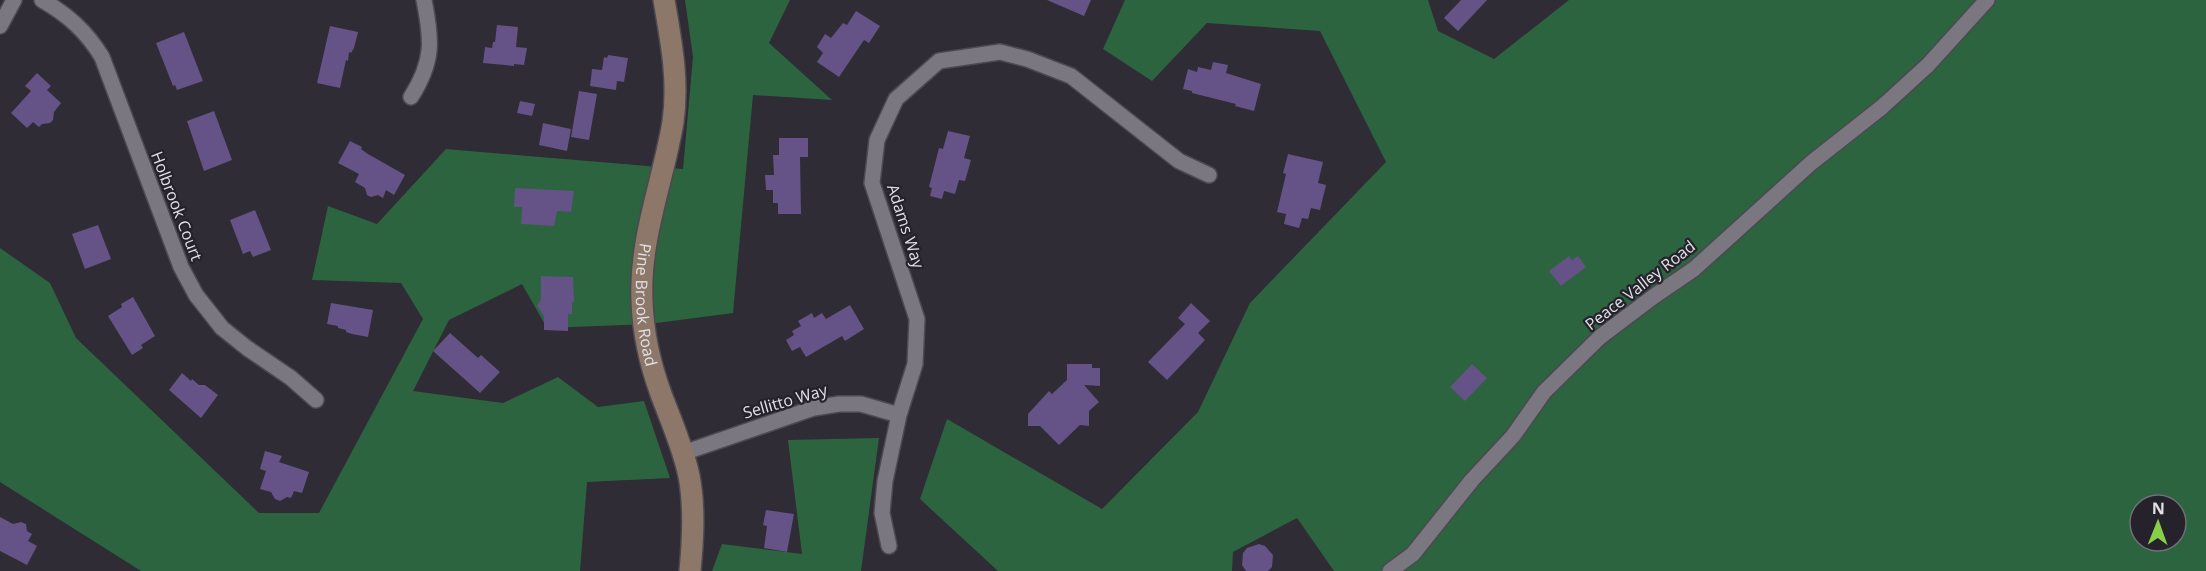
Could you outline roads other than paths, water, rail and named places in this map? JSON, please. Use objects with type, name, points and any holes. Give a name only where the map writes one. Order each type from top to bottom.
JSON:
[{"type":"street","points":[[0,26],[14,0]]},
{"type":"street","name":"Holbrook Court","points":[[42,0],[77,23],[91,38],[102,57],[181,267],[196,295],[222,328],[291,378],[316,400]]},
{"type":"street","points":[[411,97],[423,75],[430,44],[424,0]]},
{"type":"street","name":"Pine Brook Road","points":[[664,0],[674,58],[673,122],[645,239],[642,303],[649,356],[683,453],[689,477],[693,508],[690,571]]},
{"type":"street","name":"Peace Valley Road","points":[[1390,571],[1413,554],[1472,480],[1513,436],[1544,393],[1600,337],[1694,269],[1810,163],[1882,106],[1928,65],[1987,0]]},
{"type":"street","name":"Adams Way","points":[[889,546],[882,513],[885,482],[899,415],[915,364],[917,319],[872,183],[877,140],[896,99],[939,61],[1000,52],[1027,59],[1071,76],[1179,161],[1209,175]]},
{"type":"street","name":"Sellitto Way","points":[[683,453],[814,408],[831,405],[861,404],[899,415]]}]
